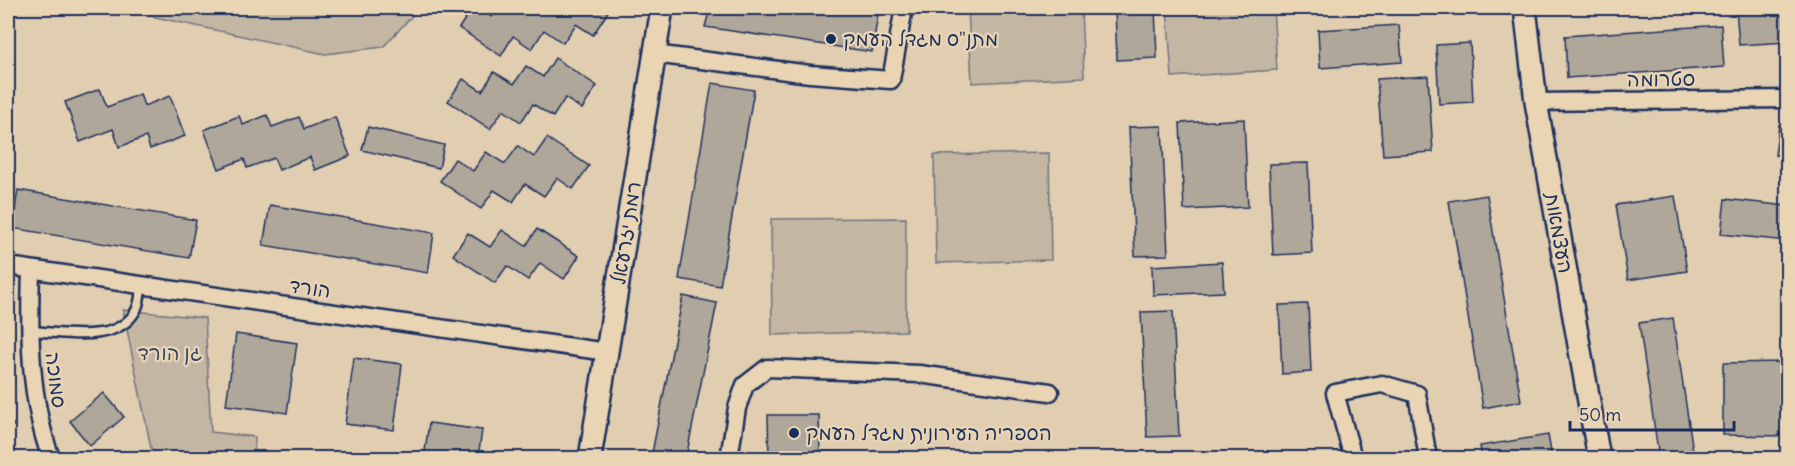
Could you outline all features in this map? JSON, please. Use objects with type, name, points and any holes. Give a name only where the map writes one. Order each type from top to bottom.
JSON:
[{"type":"street","name":"רמת יזרעאל","points":[[590,459],[662,8]]},
{"type":"street","points":[[654,54],[810,74],[891,80],[904,8]]},
{"type":"street","name":"העצמאות","points":[[1525,8],[1536,102],[1599,459]]},
{"type":"street","name":"סטרומה","points":[[1536,102],[1788,99]]},
{"type":"street","name":"הורד","points":[[8,266],[607,351]]},
{"type":"street","name":"סמוכה","points":[[31,270],[29,331],[34,389],[44,438],[51,459]]},
{"type":"street","points":[[729,459],[737,408],[745,385],[767,368],[919,374],[1050,392]]},
{"type":"street","points":[[1353,459],[1335,393],[1382,384],[1417,394],[1428,459]]},
{"type":"lane","points":[[29,331],[110,332],[126,324],[137,310],[142,285]]},
{"type":"green space","points":[[114,8],[414,8],[412,16],[383,47],[325,54]]},
{"type":"green space","points":[[968,8],[1081,8],[1084,77],[972,83]]},
{"type":"green space","points":[[1167,8],[1273,8],[1277,70],[1172,77]]},
{"type":"green space","points":[[1049,153],[1051,260],[936,263],[934,155]]},
{"type":"green space","points":[[906,218],[906,331],[772,335],[771,219]]},
{"type":"green space","name":"גן הורד","points":[[123,310],[205,318],[211,432],[255,437],[254,458],[158,458],[151,448]]},
{"type":"building","points":[[472,8],[477,8],[492,17],[499,8],[519,8],[525,11],[527,8],[600,8],[608,12],[593,35],[576,24],[563,43],[544,30],[532,49],[513,36],[501,56],[459,28]]},
{"type":"building","name":"מתנ\"ס מגדל העמק","points":[[710,8],[879,8],[872,52],[705,27]]},
{"type":"building","points":[[1115,8],[1155,8],[1157,58],[1117,60]]},
{"type":"building","points":[[1736,8],[1788,8],[1788,42],[1739,45]]},
{"type":"building","points":[[1399,25],[1402,62],[1320,68],[1318,30]]},
{"type":"building","points":[[1721,25],[1724,67],[1567,78],[1565,36]]},
{"type":"building","points":[[1470,43],[1473,102],[1439,104],[1436,45]]},
{"type":"building","points":[[555,58],[597,86],[582,109],[565,98],[553,117],[533,104],[521,122],[503,110],[490,129],[448,101],[463,79],[482,91],[494,72],[514,84],[526,66],[543,77]]},
{"type":"building","points":[[1428,76],[1433,152],[1383,155],[1377,79]]},
{"type":"building","points":[[712,83],[754,90],[720,286],[679,279]]},
{"type":"building","points":[[100,89],[107,107],[140,94],[144,106],[170,96],[185,136],[150,149],[146,137],[119,147],[113,129],[80,142],[65,102]]},
{"type":"building","points":[[267,115],[272,127],[299,117],[304,129],[335,117],[350,156],[315,170],[310,157],[279,170],[274,158],[247,168],[244,159],[219,169],[204,130],[239,116],[243,125]]},
{"type":"building","points":[[1244,119],[1248,207],[1184,210],[1180,123]]},
{"type":"building","points":[[1779,125],[1788,126],[1788,157],[1775,155]]},
{"type":"building","points":[[1162,126],[1168,255],[1135,256],[1129,127]]},
{"type":"building","points":[[368,127],[444,145],[439,168],[362,150]]},
{"type":"building","points":[[547,138],[589,166],[573,189],[557,178],[544,196],[525,184],[513,202],[494,190],[481,209],[440,181],[455,159],[473,171],[486,152],[505,164],[518,146],[534,157]]},
{"type":"building","points":[[1308,163],[1312,253],[1273,255],[1269,164]]},
{"type":"building","points":[[18,190],[196,220],[189,258],[12,228]]},
{"type":"building","points":[[1487,195],[1521,401],[1483,408],[1449,201]]},
{"type":"building","points":[[1675,196],[1687,271],[1628,280],[1616,205]]},
{"type":"building","points":[[1725,199],[1788,206],[1788,241],[1721,234]]},
{"type":"building","points":[[270,205],[434,233],[428,273],[263,245]]},
{"type":"building","points":[[537,229],[579,256],[564,279],[540,263],[528,280],[507,266],[495,283],[453,255],[468,233],[490,247],[502,230],[526,246]]},
{"type":"building","points":[[1222,262],[1224,292],[1153,295],[1152,266]]},
{"type":"building","points":[[683,296],[717,303],[686,458],[651,458]]},
{"type":"building","points":[[1308,304],[1311,372],[1282,374],[1279,305]]},
{"type":"building","points":[[1173,311],[1179,436],[1147,437],[1141,312]]},
{"type":"building","points":[[1673,318],[1694,458],[1659,458],[1639,323]]},
{"type":"building","points":[[236,334],[297,343],[287,413],[226,405]]},
{"type":"building","points":[[354,358],[402,364],[394,430],[345,424]]},
{"type":"building","points":[[1788,362],[1788,436],[1723,435],[1723,363]]},
{"type":"building","points":[[104,393],[124,417],[90,446],[70,421]]},
{"type":"building","name":"הספריה העירונית מגדל העמק","points":[[768,415],[819,415],[820,452],[841,452],[841,458],[769,458]]},
{"type":"building","points":[[8,418],[14,425],[8,431]]},
{"type":"building","points":[[429,423],[482,430],[478,458],[424,458]]},
{"type":"building","points":[[1548,435],[1552,458],[1482,458],[1480,446]]},
{"type":"place","name":"מתנ\"ס מגדל העמק","points":[[831,39]]},
{"type":"place","name":"הספריה העירונית מגדל העמק","points":[[794,433]]}]
